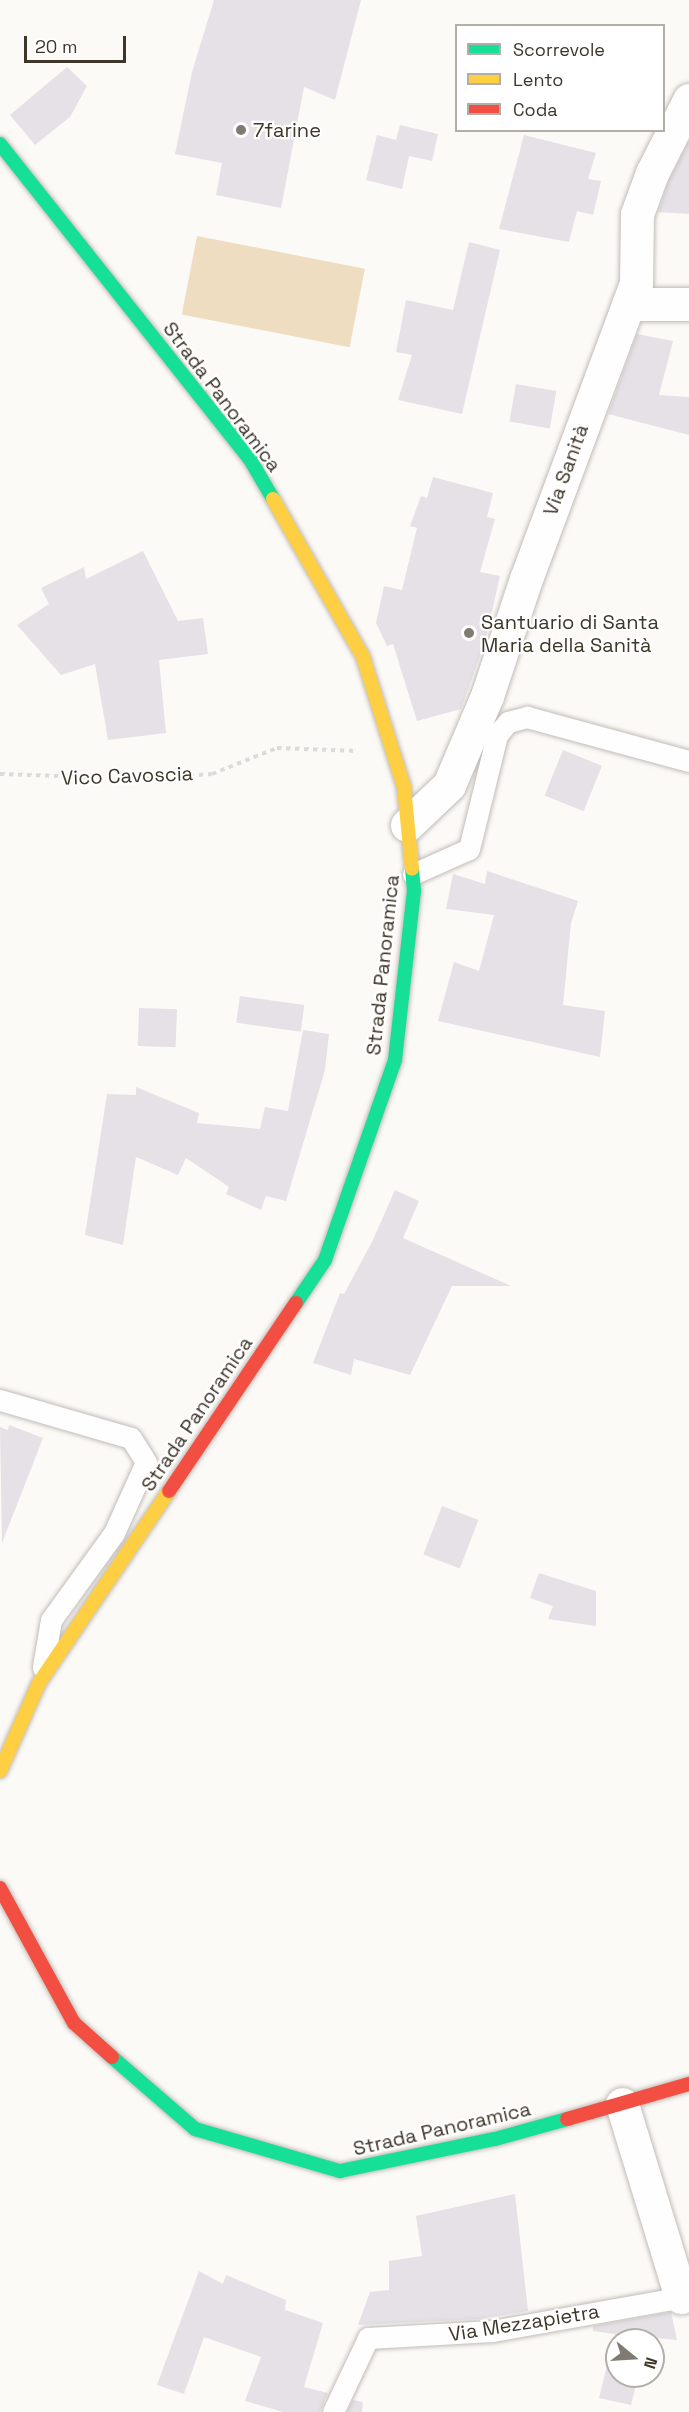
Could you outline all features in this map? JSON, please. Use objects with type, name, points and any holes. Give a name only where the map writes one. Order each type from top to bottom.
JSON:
[{"type":"main road","name":"Strada Panoramica","points":[[0,144],[251,461],[363,657],[404,787],[413,873],[395,1060],[325,1260],[42,1679],[0,1771]]},
{"type":"main road","name":"Strada Panoramica","points":[[0,1888],[74,2023],[195,2129],[340,2171],[495,2139],[689,2084]]},
{"type":"street","name":"Via Sanità","points":[[407,825],[449,785],[487,696],[636,284],[638,214],[652,173],[689,100]]},
{"type":"street","points":[[628,304],[689,304]]},
{"type":"street","points":[[622,2104],[685,2296]]},
{"type":"lane","points":[[413,873],[469,849],[497,735],[508,722],[527,717],[689,761]]},
{"type":"lane","points":[[0,1400],[131,1438],[146,1462],[114,1533],[51,1620],[42,1679]]},
{"type":"lane","name":"Via Mezzapietra","points":[[333,2412],[368,2338],[492,2331],[685,2296]]},
{"type":"path","name":"Vico Cavoscia","points":[[0,774],[145,779],[212,774],[277,748],[393,751]]},
{"type":"shaded area","points":[[197,236],[365,269],[350,347],[182,315]]},
{"type":"building","points":[[214,0],[361,0],[335,100],[304,87],[281,208],[216,195],[222,163],[175,154],[192,72]]},
{"type":"building","points":[[67,67],[87,86],[70,117],[35,145],[10,115]]},
{"type":"building","points":[[400,125],[438,134],[432,161],[409,156],[402,189],[366,180],[377,135],[396,140]]},
{"type":"building","points":[[524,135],[596,153],[588,179],[601,181],[593,215],[577,211],[569,242],[499,229]]},
{"type":"building","points":[[689,141],[689,214],[658,212],[669,180]]},
{"type":"building","points":[[469,242],[500,250],[462,414],[398,400],[412,355],[396,352],[406,300],[453,310]]},
{"type":"building","points":[[637,334],[673,341],[659,395],[689,397],[689,435],[608,414]]},
{"type":"building","points":[[516,384],[556,391],[550,429],[509,421]]},
{"type":"building","points":[[433,477],[493,493],[487,517],[495,519],[480,572],[500,576],[485,642],[461,709],[417,721],[393,644],[387,646],[376,623],[384,586],[402,590],[417,528],[410,526],[421,496],[427,498]]},
{"type":"building","points":[[143,551],[178,621],[203,618],[208,654],[159,660],[166,733],[108,740],[95,664],[61,675],[17,625],[49,604],[41,588],[84,567],[86,579]]},
{"type":"building","points":[[563,750],[602,766],[584,811],[545,795]]},
{"type":"building","points":[[487,871],[578,901],[571,923],[563,1005],[605,1011],[600,1057],[438,1021],[454,962],[479,971],[494,915],[446,909],[453,874],[485,884]]},
{"type":"building","points":[[240,996],[304,1005],[301,1032],[236,1023]]},
{"type":"building","points":[[139,1008],[177,1009],[176,1047],[138,1046]]},
{"type":"building","points":[[303,1030],[329,1034],[325,1070],[286,1201],[266,1196],[261,1210],[226,1194],[229,1187],[186,1158],[178,1175],[136,1157],[123,1245],[85,1235],[107,1094],[136,1095],[136,1087],[199,1113],[197,1123],[260,1129],[265,1107],[288,1111]]},
{"type":"building","points":[[395,1190],[419,1201],[403,1238],[511,1286],[452,1286],[410,1375],[354,1359],[351,1375],[313,1363],[340,1293],[344,1294],[372,1242]]},
{"type":"building","points":[[9,1425],[43,1438],[2,1543],[0,1427],[8,1430]]},
{"type":"building","points":[[442,1506],[478,1520],[460,1569],[423,1555]]},
{"type":"building","points":[[539,1573],[596,1591],[596,1626],[548,1619],[553,1606],[530,1598]]},
{"type":"building","points":[[515,2194],[528,2311],[478,2319],[358,2325],[370,2292],[389,2290],[389,2261],[422,2256],[416,2216]]},
{"type":"building","points":[[199,2271],[223,2284],[226,2275],[286,2300],[285,2310],[323,2323],[304,2387],[328,2393],[320,2412],[283,2412],[245,2401],[261,2357],[204,2337],[184,2394],[157,2385]]},
{"type":"building","points":[[671,2312],[677,2340],[665,2339],[665,2328],[605,2328],[605,2333],[593,2331],[593,2326]]},
{"type":"building","points":[[605,2374],[605,2388],[635,2388],[631,2405],[599,2398]]},
{"type":"building","points":[[353,2400],[363,2402],[362,2412],[347,2412]]},
{"type":"traffic: fast","points":[[0,144],[251,461],[273,499]]},
{"type":"traffic: fast","points":[[296,1303],[325,1260],[395,1060],[414,891],[412,869]]},
{"type":"traffic: fast","points":[[112,2057],[195,2129],[340,2171],[495,2139],[567,2119]]},
{"type":"traffic: slow","points":[[273,499],[363,657],[404,787],[412,869]]},
{"type":"traffic: slow","points":[[0,1771],[39,1683],[169,1491]]},
{"type":"traffic: jam","points":[[169,1491],[296,1303]]},
{"type":"traffic: jam","points":[[0,1888],[74,2023],[112,2057]]},
{"type":"traffic: jam","points":[[567,2119],[689,2084]]},
{"type":"place","name":"7farine","points":[[241,130]]},
{"type":"place","name":"Santuario di Santa Maria della Sanità","points":[[469,633]]}]
